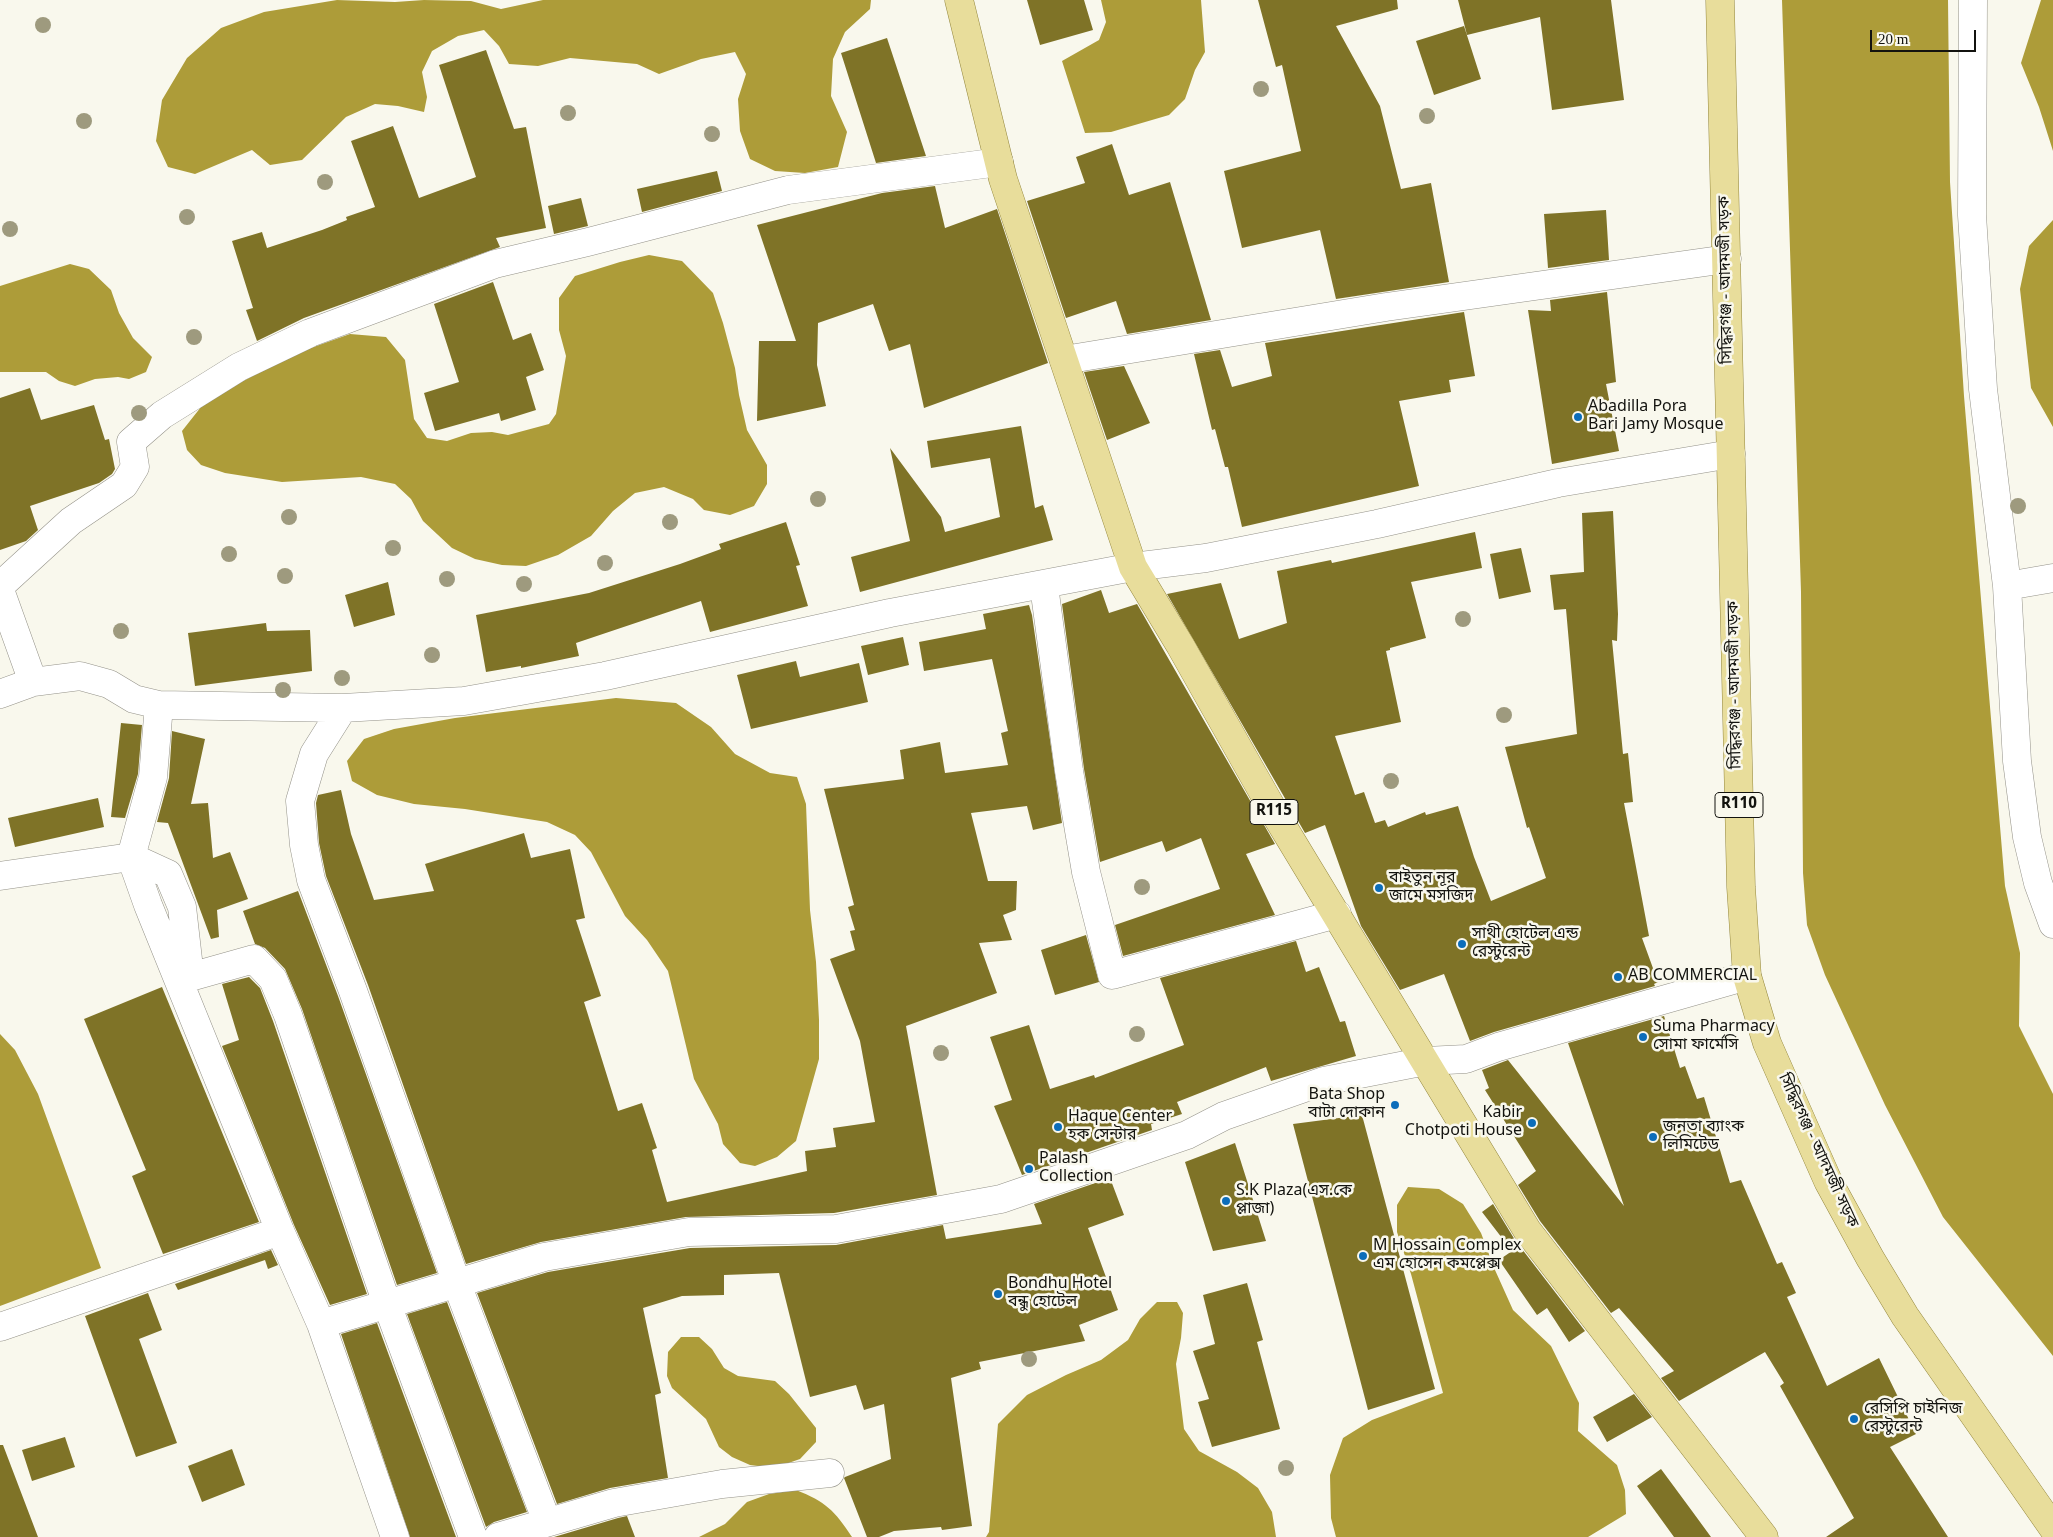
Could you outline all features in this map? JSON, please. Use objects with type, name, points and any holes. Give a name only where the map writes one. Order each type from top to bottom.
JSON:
[{"type":"main road","name":"R115","points":[[959,0],[999,162],[1133,567],[1180,645],[1277,817],[1527,1230],[1764,1537]]},
{"type":"main road","name":"সিদ্ধিরগঞ্জ - আদমজী সড়ক","points":[[1720,0],[1741,887],[1747,976],[1767,1043],[1828,1180],[1870,1258],[1905,1316],[2053,1528]]},
{"type":"street","points":[[1973,0],[1972,215],[1984,389],[2008,586],[2017,761],[2026,837],[2038,883],[2053,924]]},
{"type":"street","points":[[33,682],[0,588],[71,521],[124,485],[135,467],[131,442],[162,415],[239,367],[310,333],[495,264],[788,190],[999,162]]},
{"type":"street","points":[[1064,360],[1386,306],[1727,259]]},
{"type":"street","points":[[0,694],[33,682],[80,676],[109,684],[134,699],[159,705],[343,708],[473,699],[605,676],[890,613],[1044,586],[1133,567],[1206,558],[1377,524],[1558,483],[1731,454]]},
{"type":"street","points":[[2008,586],[2053,578]]},
{"type":"street","points":[[1044,586],[1069,771],[1086,872],[1112,975],[1337,914]]},
{"type":"street","points":[[159,705],[153,776],[131,857],[148,905],[280,1231],[321,1324],[396,1537]]},
{"type":"street","points":[[343,708],[314,754],[300,801],[309,871],[457,1284],[546,1522]]},
{"type":"street","points":[[0,876],[131,857],[168,874],[182,907],[190,977],[254,959],[272,979],[288,1015],[387,1304],[473,1537]]},
{"type":"street","points":[[321,1324],[544,1257],[690,1232],[836,1229],[1001,1198],[1187,1136],[1224,1116],[1324,1081],[1426,1061],[1466,1059],[1498,1047],[1747,976]]},
{"type":"street","points":[[0,1327],[280,1231]]},
{"type":"street","points":[[498,1537],[614,1503],[722,1484],[830,1473]]},
{"type":"shaded area","points":[[337,0],[395,2],[424,0],[471,1],[501,9],[543,0],[871,0],[870,9],[845,32],[833,59],[831,96],[847,132],[838,167],[805,173],[775,171],[750,159],[740,131],[738,99],[746,74],[735,52],[701,59],[659,74],[637,64],[570,58],[538,66],[509,64],[499,46],[484,30],[458,36],[432,51],[422,72],[427,97],[424,112],[398,106],[375,104],[346,117],[302,160],[270,165],[252,150],[195,174],[168,167],[156,141],[162,100],[187,58],[221,28],[264,12]]},
{"type":"shaded area","points":[[1101,0],[1201,0],[1205,52],[1195,70],[1185,99],[1169,115],[1111,132],[1085,133],[1062,61],[1099,40],[1106,22]]},
{"type":"shaded area","points":[[1782,0],[1948,0],[1950,182],[1964,396],[2005,886],[2020,953],[2019,1026],[2053,1094],[2053,1356],[1943,1217],[1885,1105],[1825,975],[1807,925],[1803,873],[1801,592]]},
{"type":"shaded area","points":[[2041,0],[2053,0],[2053,151],[2039,107],[2021,63]]},
{"type":"shaded area","points":[[2053,220],[2053,427],[2031,388],[2020,289],[2029,246]]},
{"type":"shaded area","points":[[649,255],[682,261],[713,293],[735,368],[747,430],[767,465],[767,484],[754,506],[730,515],[704,510],[693,499],[664,487],[635,493],[613,511],[591,536],[558,555],[526,566],[502,565],[475,559],[452,548],[423,521],[411,499],[395,484],[361,477],[282,482],[225,473],[201,465],[187,450],[182,431],[201,407],[243,381],[294,354],[350,334],[386,337],[405,360],[414,419],[427,438],[447,441],[471,433],[492,432],[508,435],[549,424],[556,414],[566,356],[559,330],[559,298],[575,276]]},
{"type":"shaded area","points":[[70,264],[89,269],[111,290],[119,313],[133,338],[152,357],[146,372],[129,379],[118,377],[95,379],[75,386],[59,381],[46,372],[0,372],[0,286]]},
{"type":"shaded area","points":[[616,698],[676,703],[711,727],[735,754],[770,773],[797,777],[806,804],[810,910],[816,962],[819,1020],[819,1059],[796,1141],[777,1157],[755,1166],[740,1163],[723,1144],[718,1124],[694,1079],[668,971],[647,940],[625,916],[591,852],[575,835],[547,822],[465,809],[414,804],[377,795],[352,781],[347,761],[364,739],[394,729],[455,718]]},
{"type":"shaded area","points":[[0,1034],[15,1050],[38,1094],[101,1268],[0,1306]]},
{"type":"shaded area","points":[[1408,1187],[1439,1189],[1463,1204],[1481,1233],[1513,1310],[1551,1346],[1579,1403],[1578,1431],[1617,1465],[1625,1490],[1626,1514],[1588,1537],[1336,1537],[1331,1518],[1330,1475],[1343,1438],[1372,1420],[1443,1393],[1411,1274],[1397,1232],[1397,1205]]},
{"type":"shaded area","points":[[1157,1302],[1177,1302],[1183,1313],[1176,1364],[1184,1429],[1199,1451],[1237,1472],[1258,1488],[1272,1512],[1276,1537],[986,1537],[989,1532],[998,1424],[1027,1395],[1101,1360],[1128,1340],[1140,1319]]},
{"type":"shaded area","points":[[681,1337],[699,1337],[712,1349],[724,1368],[738,1376],[775,1381],[789,1394],[816,1428],[816,1442],[800,1459],[774,1468],[750,1465],[732,1457],[719,1447],[706,1419],[672,1388],[667,1376],[668,1352]]},
{"type":"shaded area","points":[[796,1490],[829,1508],[852,1537],[699,1537],[725,1524],[747,1502],[769,1494]]},
{"type":"building","points":[[1027,0],[1084,0],[1093,30],[1040,45]]},
{"type":"building","points":[[1258,0],[1397,0],[1398,9],[1336,26],[1380,106],[1401,189],[1431,183],[1449,282],[1336,299],[1320,230],[1242,248],[1224,171],[1301,151],[1282,65],[1276,67]]},
{"type":"building","points":[[1458,0],[1611,0],[1624,100],[1552,110],[1540,17],[1467,35]]},
{"type":"building","points":[[1464,26],[1481,79],[1434,95],[1416,41]]},
{"type":"building","points":[[887,38],[926,156],[876,163],[841,53]]},
{"type":"building","points":[[486,50],[514,129],[526,127],[546,228],[496,238],[500,247],[304,318],[257,341],[246,310],[253,308],[232,241],[262,232],[267,248],[322,230],[347,220],[346,217],[375,207],[351,141],[393,126],[419,198],[476,177],[439,65]]},
{"type":"building","points":[[1112,144],[1129,195],[1170,182],[1211,320],[1127,334],[1116,301],[1066,318],[1027,201],[1085,183],[1076,157]]},
{"type":"building","points":[[717,171],[722,191],[642,212],[637,189]]},
{"type":"building","points":[[935,186],[945,228],[997,209],[1048,363],[924,408],[910,344],[889,351],[873,304],[818,323],[817,365],[826,406],[757,421],[759,341],[796,341],[757,225],[882,193]]},
{"type":"building","points":[[581,198],[588,226],[554,234],[548,206]]},
{"type":"building","points":[[1606,210],[1609,260],[1548,268],[1544,214]]},
{"type":"building","points":[[493,282],[513,340],[531,333],[544,370],[526,377],[536,410],[501,421],[499,413],[435,431],[424,393],[459,382],[434,304]]},
{"type":"building","name":"Abadilla Pora Bari Jamy Mosque","points":[[1607,292],[1616,382],[1606,384],[1619,451],[1552,464],[1528,310],[1551,311],[1550,300]]},
{"type":"building","points":[[1464,312],[1475,376],[1449,380],[1451,392],[1399,401],[1419,486],[1242,527],[1228,467],[1225,467],[1215,429],[1212,430],[1194,354],[1220,350],[1232,387],[1272,376],[1265,343]]},
{"type":"building","points":[[1124,366],[1150,423],[1107,440],[1084,372]]},
{"type":"building","points":[[30,388],[41,420],[94,405],[105,440],[109,439],[115,469],[112,474],[99,483],[30,506],[38,530],[26,541],[0,550],[0,398]]},
{"type":"building","points":[[1021,426],[1035,508],[1043,505],[1053,540],[860,592],[851,557],[910,541],[890,448],[941,517],[945,532],[1000,517],[990,458],[931,468],[927,441]]},
{"type":"building","points":[[1613,511],[1618,614],[1617,641],[1612,640],[1623,754],[1628,753],[1633,802],[1624,803],[1649,936],[1642,938],[1658,982],[1654,984],[1655,986],[1494,1032],[1470,1041],[1444,974],[1400,990],[1361,926],[1325,825],[1305,833],[1167,594],[1221,583],[1239,639],[1287,623],[1277,571],[1331,560],[1332,563],[1475,532],[1482,568],[1411,582],[1426,638],[1390,648],[1390,650],[1386,651],[1401,722],[1335,736],[1355,795],[1364,792],[1375,823],[1385,820],[1388,827],[1425,812],[1426,815],[1458,806],[1474,857],[1491,901],[1546,878],[1529,827],[1527,828],[1505,747],[1577,734],[1566,609],[1554,610],[1550,575],[1584,572],[1582,513]]},
{"type":"building","points":[[786,522],[800,565],[796,566],[808,606],[710,632],[701,601],[576,643],[579,656],[521,668],[521,666],[486,672],[476,615],[589,593],[680,564],[721,549],[719,544]]},
{"type":"building","points":[[1521,548],[1531,592],[1499,599],[1490,554]]},
{"type":"building","points":[[388,582],[395,615],[354,627],[345,595]]},
{"type":"building","points":[[1101,590],[1109,613],[1137,604],[1275,844],[1246,854],[1275,915],[1123,956],[1115,925],[1220,889],[1201,838],[1166,852],[1162,841],[1100,862],[1084,769],[1062,604]]},
{"type":"building","points":[[1029,605],[1062,823],[1033,830],[1027,806],[971,813],[988,881],[1017,881],[1016,910],[1003,915],[1012,940],[979,943],[997,993],[906,1026],[937,1195],[834,1213],[686,1217],[541,1242],[466,1264],[368,985],[326,876],[319,843],[316,803],[318,795],[341,790],[351,834],[374,900],[434,891],[425,864],[524,833],[531,858],[570,849],[585,918],[576,920],[601,996],[584,1002],[618,1111],[642,1103],[657,1148],[652,1150],[667,1202],[807,1171],[805,1151],[836,1147],[833,1128],[875,1122],[860,1041],[830,959],[855,950],[850,931],[855,930],[848,907],[854,905],[824,789],[904,779],[900,750],[940,742],[945,773],[1008,765],[1001,733],[1008,731],[992,659],[924,671],[919,642],[986,629],[983,614]]},
{"type":"building","points":[[266,623],[267,631],[310,630],[312,671],[195,686],[188,633]]},
{"type":"building","points":[[903,637],[909,665],[868,675],[861,646]]},
{"type":"building","points":[[796,661],[800,677],[859,663],[868,702],[751,729],[737,675]]},
{"type":"building","points":[[121,723],[142,725],[138,774],[125,818],[111,817]]},
{"type":"building","points":[[172,731],[205,739],[191,804],[208,803],[213,858],[230,852],[248,899],[217,910],[219,937],[211,939],[168,823],[157,822],[169,778]]},
{"type":"building","points":[[98,798],[104,827],[15,847],[8,818]]},
{"type":"building","points":[[298,891],[338,996],[437,1273],[397,1285],[302,1009],[285,969],[265,948],[255,944],[243,911]]},
{"type":"building","points":[[1086,935],[1099,982],[1055,995],[1041,950]]},
{"type":"building","points":[[1296,941],[1306,972],[1319,967],[1340,1022],[1345,1021],[1356,1056],[1271,1081],[1266,1067],[1177,1102],[1182,1114],[1151,1124],[1152,1130],[1022,1175],[994,1106],[1012,1100],[990,1037],[1029,1025],[1050,1089],[1094,1075],[1095,1078],[1184,1045],[1160,978]]},
{"type":"building","points":[[249,977],[260,988],[273,1021],[367,1294],[330,1305],[294,1225],[222,1046],[239,1040],[222,984]]},
{"type":"building","points":[[162,987],[259,1222],[163,1254],[132,1176],[146,1170],[84,1019]]},
{"type":"building","points":[[1664,1016],[1680,1068],[1685,1066],[1697,1099],[1704,1097],[1730,1183],[1741,1180],[1777,1264],[1782,1262],[1796,1293],[1787,1297],[1827,1386],[1879,1358],[1916,1434],[1890,1447],[1948,1537],[1826,1537],[1854,1518],[1780,1386],[1784,1383],[1765,1352],[1679,1401],[1661,1378],[1674,1371],[1619,1308],[1611,1313],[1540,1221],[1518,1185],[1536,1171],[1485,1090],[1489,1088],[1482,1070],[1508,1060],[1624,1206],[1568,1043]]},
{"type":"building","name":"M Hossain Complex এম হোসেন কমপ্লেক্স","points":[[1362,1115],[1435,1389],[1368,1410],[1293,1124]]},
{"type":"building","name":"S.K Plaza(এস.কে প্লাজা)","points":[[1235,1143],[1266,1241],[1213,1251],[1185,1162]]},
{"type":"building","points":[[1110,1178],[1124,1215],[1088,1228],[1118,1310],[1079,1325],[1085,1341],[979,1362],[981,1369],[951,1378],[972,1526],[942,1530],[941,1527],[894,1531],[879,1537],[867,1537],[844,1478],[891,1459],[884,1404],[864,1410],[856,1385],[810,1397],[779,1273],[724,1275],[724,1295],[682,1296],[643,1308],[661,1393],[655,1395],[668,1478],[610,1488],[557,1504],[477,1293],[548,1272],[690,1248],[836,1245],[943,1225],[946,1239],[1042,1224],[1034,1204]]},
{"type":"building","points":[[1493,1204],[1515,1240],[1585,1331],[1569,1342],[1547,1308],[1537,1315],[1499,1260],[1512,1251],[1482,1212]]},
{"type":"building","points":[[271,1250],[278,1265],[268,1269],[265,1260],[178,1290],[175,1284]]},
{"type":"building","points":[[1247,1283],[1263,1340],[1257,1342],[1280,1429],[1212,1447],[1198,1402],[1209,1399],[1193,1351],[1215,1344],[1203,1295]]},
{"type":"building","points":[[148,1293],[162,1330],[139,1339],[177,1443],[136,1457],[85,1316]]},
{"type":"building","points":[[447,1302],[527,1512],[494,1522],[486,1527],[407,1314]]},
{"type":"building","points":[[377,1323],[456,1537],[410,1537],[341,1334]]},
{"type":"building","points":[[1634,1394],[1652,1417],[1607,1442],[1593,1417]]},
{"type":"building","points":[[65,1437],[75,1467],[32,1481],[22,1450]]},
{"type":"building","points":[[0,1445],[3,1445],[38,1537],[0,1537]]},
{"type":"building","points":[[232,1449],[245,1485],[202,1502],[188,1466]]},
{"type":"building","points":[[1661,1469],[1711,1537],[1674,1537],[1637,1486]]},
{"type":"building","points":[[627,1516],[635,1537],[554,1537],[618,1518]]},
{"type":"place","name":"Abadilla Pora Bari Jamy Mosque","points":[[1578,417]]},
{"type":"place","name":"বাইতুন নূর জামে মসজিদ","points":[[1379,888]]},
{"type":"place","name":"সাথী হোটেল এন্ড রেস্টুরেন্ট","points":[[1462,944]]},
{"type":"place","name":"AB COMMERCIAL","points":[[1618,977]]},
{"type":"place","name":"Suma Pharmacy সোমা ফার্মেসি","points":[[1643,1037]]},
{"type":"place","name":"Bata Shop বাটা দোকান","points":[[1395,1105]]},
{"type":"place","name":"Kabir Chotpoti House","points":[[1532,1123]]},
{"type":"place","name":"Haque Center হক সেন্টার","points":[[1058,1127]]},
{"type":"place","name":"জনতা ব্যাংক লিমিটেড","points":[[1653,1137]]},
{"type":"place","name":"Palash Collection","points":[[1029,1169]]},
{"type":"place","name":"S.K Plaza(এস.কে প্লাজা)","points":[[1226,1201]]},
{"type":"place","name":"M Hossain Complex এম হোসেন কমপ্লেক্স","points":[[1363,1256]]},
{"type":"place","name":"Bondhu Hotel বন্ধু হোটেল","points":[[998,1294]]},
{"type":"place","name":"রেসিপি চাইনিজ রেস্টুরেন্ট","points":[[1854,1419]]}]
